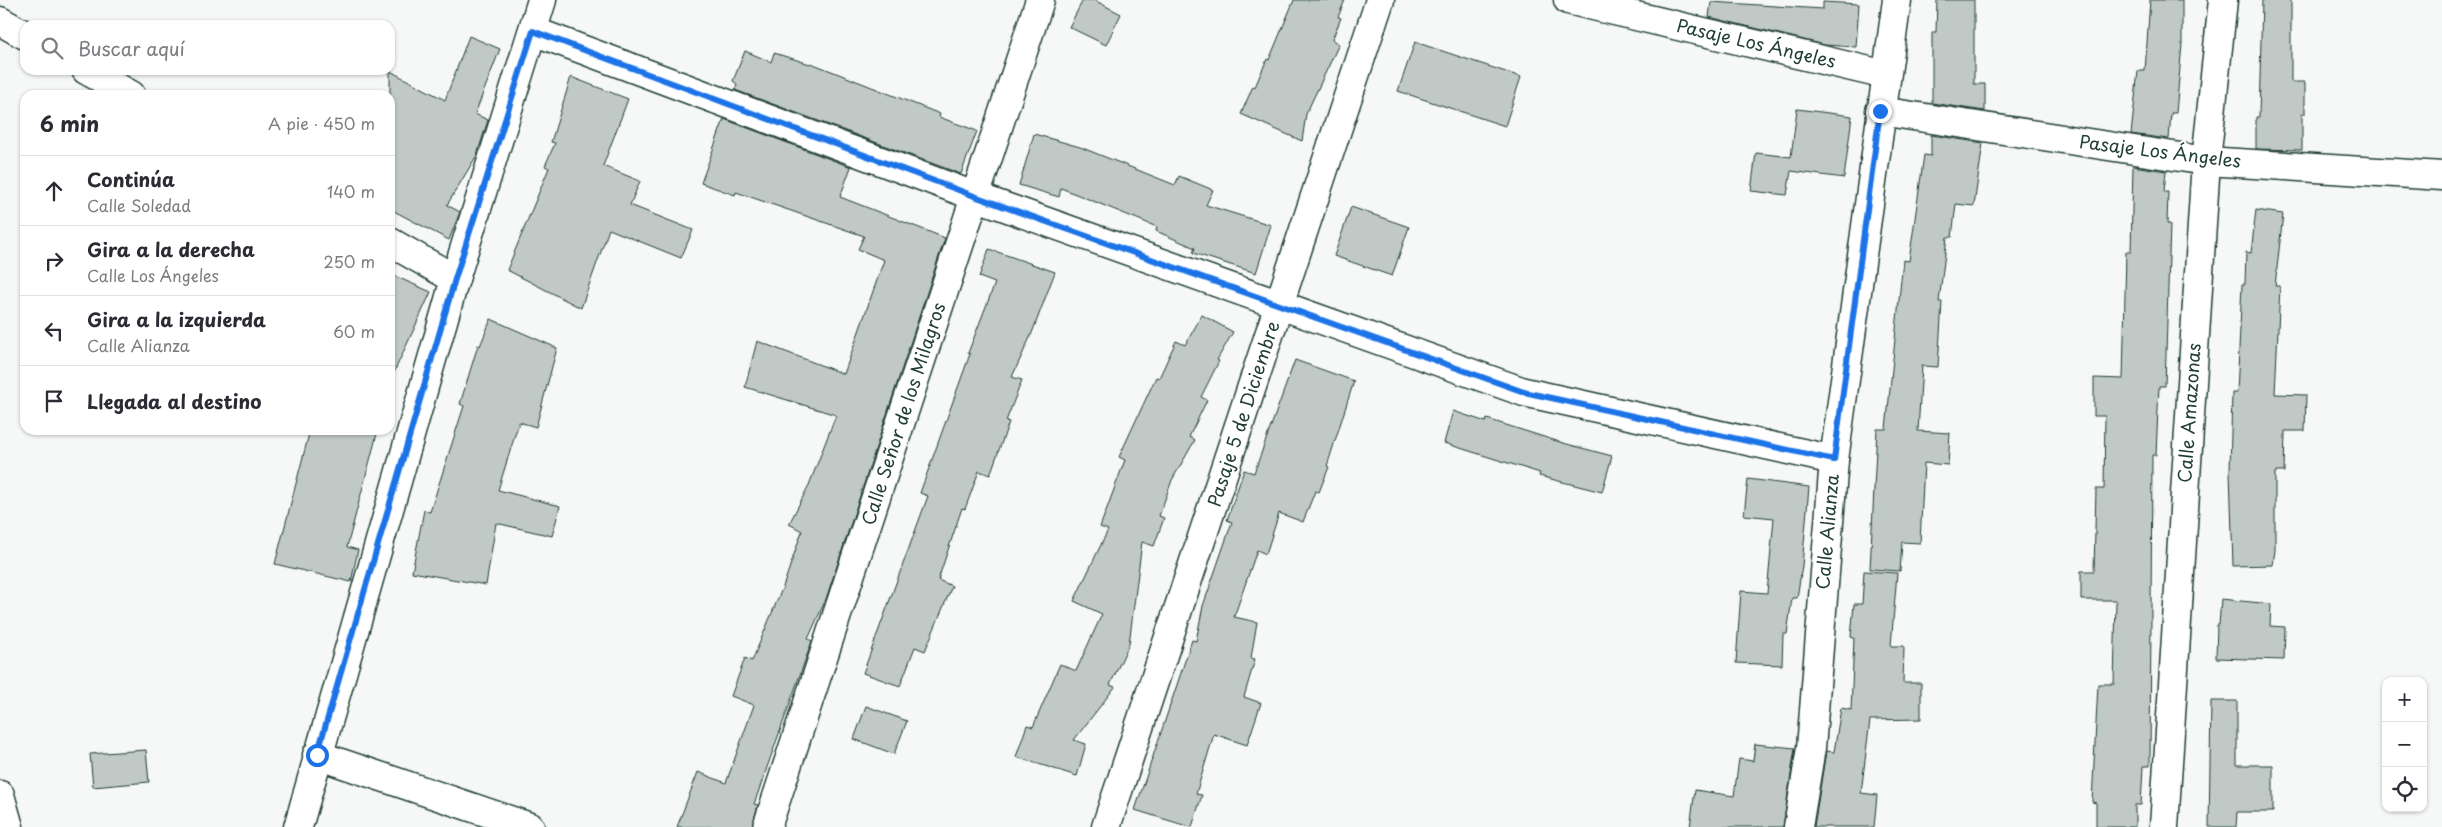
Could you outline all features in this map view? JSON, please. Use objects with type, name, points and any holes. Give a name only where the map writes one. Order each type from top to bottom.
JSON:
[{"type":"street","points":[[298,827],[317,755],[455,279],[542,0]]},
{"type":"street","name":"Calle Señor de los Milagros","points":[[767,827],[977,197],[1040,0]]},
{"type":"street","name":"Pasaje 5 de Diciembre","points":[[1106,827],[1380,0]]},
{"type":"street","name":"Pasaje Los Ángeles","points":[[1568,0],[1886,75]]},
{"type":"street","name":"Calle Alianza","points":[[1798,827],[1811,748],[1834,460],[1880,111],[1897,0]]},
{"type":"street","name":"Calle Amazonas","points":[[2164,827],[2206,161],[2223,0]]},
{"type":"street","points":[[0,21],[20,33]]},
{"type":"street","points":[[533,31],[977,197],[1524,392],[1834,460]]},
{"type":"street","points":[[95,75],[121,90]]},
{"type":"street","name":"Pasaje Los Ángeles","points":[[1880,111],[2206,161],[2442,176]]},
{"type":"street","points":[[395,245],[455,279]]},
{"type":"street","points":[[317,755],[530,827]]},
{"type":"street","points":[[0,795],[9,827]]},
{"type":"building","points":[[1083,0],[1094,0],[1121,14],[1106,45],[1069,27]]},
{"type":"building","points":[[1294,0],[1345,0],[1338,17],[1341,18],[1332,40],[1339,44],[1306,114],[1302,141],[1241,114],[1267,59],[1269,60]]},
{"type":"building","points":[[1937,0],[1974,0],[1974,84],[1985,84],[1985,111],[1932,103],[1932,32],[1936,32]]},
{"type":"building","points":[[2150,0],[2182,0],[2182,44],[2176,113],[2171,113],[2169,139],[2131,134],[2138,71],[2145,71]]},
{"type":"building","points":[[2262,0],[2291,0],[2291,82],[2305,82],[2305,114],[2302,114],[2302,150],[2256,149],[2256,117],[2259,117]]},
{"type":"building","points":[[1711,2],[1823,9],[1823,2],[1859,4],[1856,47],[1825,45],[1709,17]]},
{"type":"building","points":[[469,36],[500,49],[475,114],[488,120],[477,155],[447,205],[460,212],[449,240],[395,212],[395,90],[390,90],[390,75],[395,74],[445,100]]},
{"type":"building","points":[[1415,42],[1521,77],[1505,126],[1398,91]]},
{"type":"building","points":[[745,51],[771,62],[774,53],[811,63],[940,114],[939,117],[977,131],[961,174],[735,90],[737,84],[733,81]]},
{"type":"building","points":[[571,77],[628,99],[603,166],[640,181],[630,205],[693,230],[681,258],[609,229],[581,308],[507,270],[549,168],[545,166],[555,143],[551,142]]},
{"type":"building","points":[[1797,109],[1852,116],[1844,178],[1791,171],[1787,195],[1751,191],[1756,153],[1791,157]]},
{"type":"building","points":[[724,119],[851,167],[840,197],[945,238],[826,599],[808,639],[812,641],[754,804],[758,805],[752,827],[677,827],[698,772],[726,783],[754,705],[731,696],[745,658],[752,661],[784,584],[802,531],[789,524],[809,485],[836,415],[745,387],[757,341],[844,374],[884,260],[858,249],[864,236],[736,192],[735,195],[701,183]]},
{"type":"building","points":[[1034,134],[1080,147],[1175,185],[1179,176],[1213,190],[1206,205],[1271,225],[1256,273],[1193,253],[1195,248],[1156,231],[1157,227],[1061,188],[1059,197],[1019,185]]},
{"type":"building","points":[[1931,135],[1983,143],[1974,206],[1956,204],[1952,237],[1947,237],[1939,302],[1942,302],[1938,367],[1922,366],[1918,431],[1950,433],[1948,465],[1924,463],[1920,543],[1902,542],[1900,571],[1870,569],[1877,429],[1886,429],[1903,260],[1909,261],[1924,155],[1931,156]]},
{"type":"building","points":[[2133,166],[2166,171],[2164,192],[2168,192],[2167,224],[2170,224],[2165,386],[2159,386],[2156,455],[2152,455],[2150,766],[2143,766],[2141,805],[2135,805],[2135,827],[2096,827],[2096,803],[2092,802],[2098,684],[2114,684],[2116,600],[2081,600],[2081,571],[2094,571],[2096,489],[2104,489],[2105,416],[2094,416],[2094,378],[2123,379],[2126,252],[2131,252]]},
{"type":"building","points":[[1351,207],[1409,227],[1392,276],[1334,256]]},
{"type":"building","points":[[2256,210],[2283,214],[2275,286],[2280,286],[2275,394],[2306,395],[2305,431],[2285,431],[2284,472],[2275,472],[2275,550],[2273,565],[2233,566],[2230,471],[2232,393],[2237,393],[2242,284],[2245,284],[2246,252],[2251,253]]},
{"type":"building","points":[[989,249],[1055,272],[1032,333],[1012,377],[1022,380],[1006,421],[1009,422],[990,475],[979,471],[965,509],[962,508],[938,580],[952,586],[925,651],[915,647],[900,686],[863,673],[928,496],[920,493],[970,354],[968,353],[995,283],[979,277]]},
{"type":"building","points":[[395,276],[431,292],[395,370]]},
{"type":"building","points":[[1202,315],[1233,332],[1217,360],[1219,361],[1201,397],[1207,400],[1189,437],[1195,440],[1172,480],[1159,516],[1164,518],[1154,546],[1142,542],[1129,644],[1110,685],[1115,687],[1074,740],[1086,744],[1077,776],[1016,757],[1027,725],[1033,727],[1060,664],[1076,671],[1102,614],[1074,601],[1108,530],[1100,527],[1125,460],[1119,457],[1156,377],[1159,378],[1176,341],[1185,345]]},
{"type":"building","points":[[491,319],[557,348],[536,427],[519,422],[498,490],[560,506],[552,536],[496,523],[486,585],[412,572],[424,510],[430,512],[464,406],[460,404],[478,345],[480,346]]},
{"type":"building","points":[[1295,360],[1354,381],[1327,466],[1329,467],[1319,492],[1315,491],[1303,522],[1279,513],[1266,554],[1257,550],[1234,617],[1257,622],[1251,658],[1255,659],[1244,697],[1261,703],[1247,745],[1214,734],[1196,794],[1202,795],[1192,827],[1190,827],[1135,810],[1192,640],[1196,641],[1203,606],[1232,522],[1227,520],[1244,470],[1254,473]]},
{"type":"building","points":[[1453,411],[1486,422],[1487,419],[1612,456],[1602,492],[1539,476],[1540,473],[1444,443]]},
{"type":"building","points":[[309,435],[377,435],[347,547],[358,550],[351,582],[275,564]]},
{"type":"building","points":[[1748,479],[1809,487],[1802,566],[1797,598],[1792,598],[1787,634],[1783,634],[1782,665],[1736,663],[1741,591],[1767,593],[1774,518],[1744,515]]},
{"type":"building","points":[[1864,571],[1897,573],[1891,646],[1904,646],[1903,683],[1921,683],[1921,719],[1870,720],[1861,793],[1877,795],[1874,827],[1814,827],[1826,751],[1834,752],[1841,708],[1851,710],[1854,638],[1851,637],[1854,604],[1862,604]]},
{"type":"building","points":[[2221,599],[2271,604],[2270,626],[2285,627],[2284,660],[2216,658],[2217,625],[2219,625]]},
{"type":"building","points":[[2211,701],[2237,701],[2237,765],[2273,765],[2273,812],[2237,812],[2236,827],[2209,827]]},
{"type":"building","points":[[866,706],[907,721],[894,754],[854,739]]},
{"type":"building","points":[[1755,744],[1795,748],[1783,827],[1690,827],[1695,790],[1734,796],[1739,759],[1753,761]]},
{"type":"building","points":[[146,750],[149,782],[93,787],[90,754]]},
{"type":"route","points":[[317,755],[455,279],[533,31],[977,197],[1524,392],[1834,460],[1880,111]]}]
